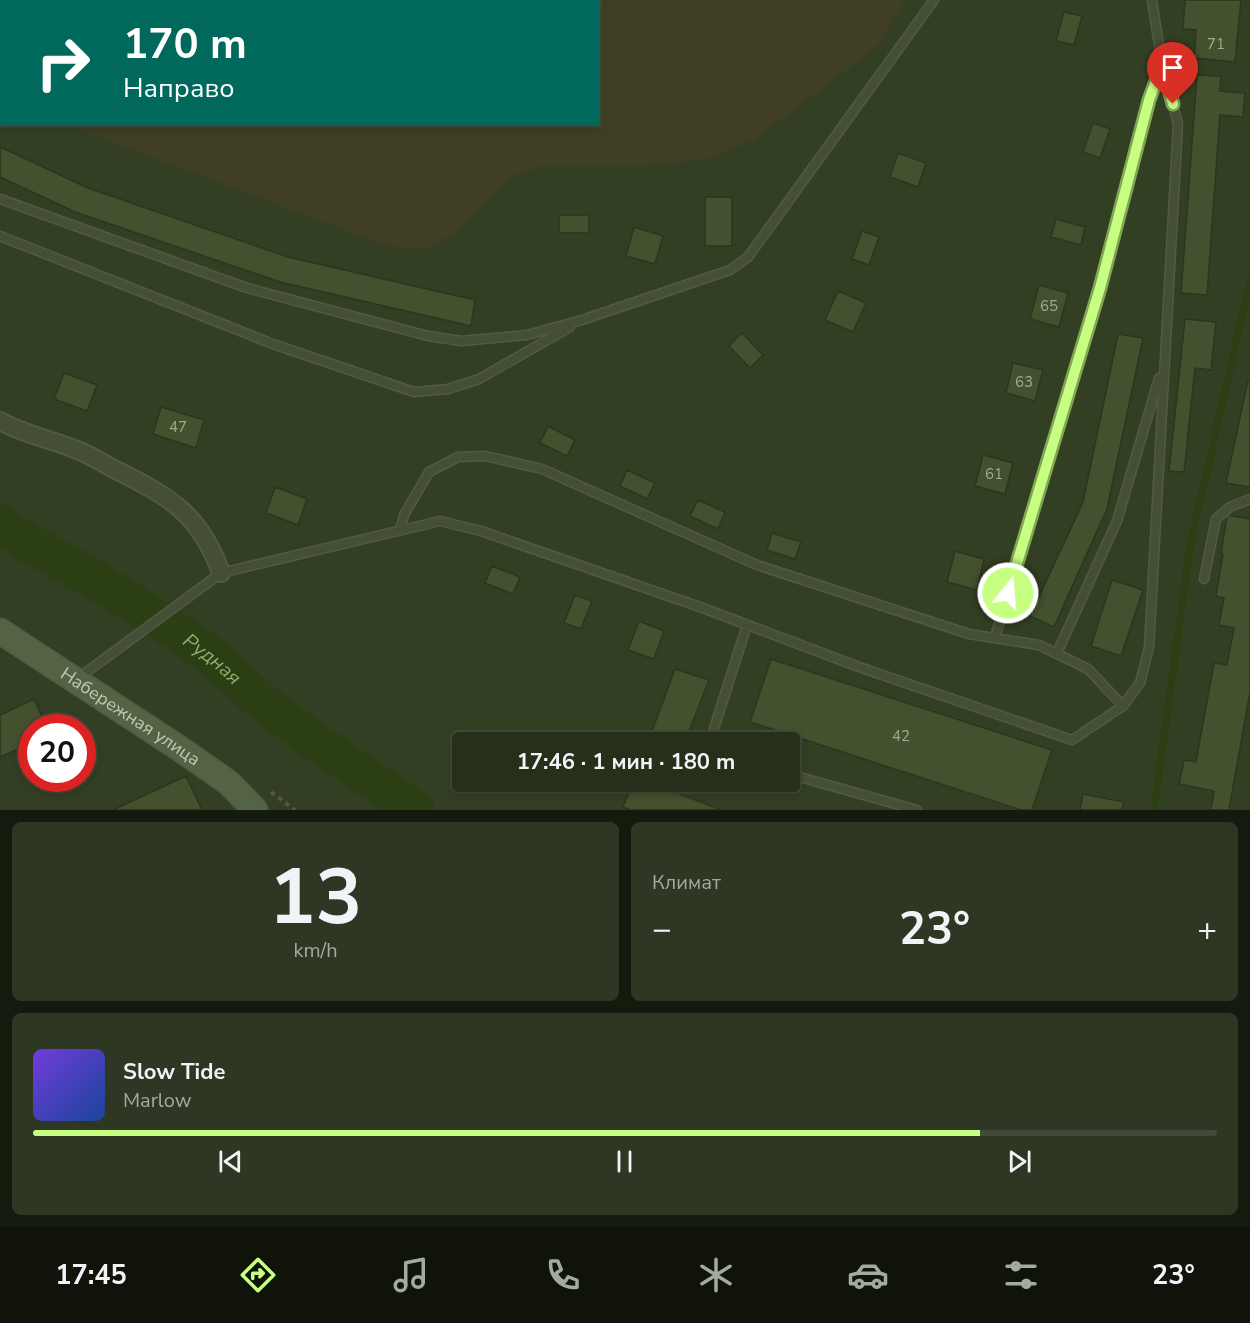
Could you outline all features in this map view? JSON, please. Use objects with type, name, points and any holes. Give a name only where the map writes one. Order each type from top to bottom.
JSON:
[{"type":"main road","name":"Набережная улица","points":[[0,631],[229,783],[255,810]]},
{"type":"street","points":[[0,421],[18,431],[78,450],[151,488],[181,509],[199,527],[213,549],[222,573]]},
{"type":"lane","points":[[0,199],[247,288],[428,336],[462,341],[527,335],[582,320],[730,270],[748,257],[933,0]]},
{"type":"lane","points":[[76,680],[222,573],[440,521],[481,531],[859,667],[1072,740],[1123,706],[1140,683],[1149,647],[1178,124],[1162,65],[1152,0]]},
{"type":"lane","points":[[995,637],[1100,288],[1149,100],[1162,65]]},
{"type":"lane","points":[[0,236],[273,344],[414,392],[448,389],[479,379],[582,320]]},
{"type":"lane","points":[[1057,652],[1117,521],[1163,363]]},
{"type":"lane","points":[[400,531],[404,515],[429,472],[458,457],[485,456],[542,469],[757,566],[969,634],[1039,645],[1057,652],[1088,669],[1123,706]]},
{"type":"lane","points":[[1204,579],[1216,519],[1230,507],[1250,499]]},
{"type":"lane","points":[[713,732],[747,625]]},
{"type":"lane","points":[[800,777],[917,810]]},
{"type":"shaded area","points":[[600,0],[905,0],[879,45],[755,139],[713,158],[651,166],[542,166],[509,177],[456,232],[426,249],[387,246],[69,126],[600,126]]},
{"type":"building","points":[[1185,0],[1241,0],[1235,62],[1194,58],[1196,30],[1183,29]]},
{"type":"building","points":[[1064,12],[1082,16],[1074,45],[1056,41]]},
{"type":"building","points":[[1197,75],[1221,76],[1220,91],[1245,93],[1243,117],[1220,115],[1207,295],[1181,293]]},
{"type":"building","points":[[1093,123],[1110,129],[1100,158],[1083,152]]},
{"type":"building","points":[[0,147],[88,188],[288,257],[475,300],[471,326],[280,282],[75,212],[0,177]]},
{"type":"building","points":[[898,153],[926,163],[918,187],[890,177]]},
{"type":"building","points":[[705,197],[732,197],[732,246],[705,246]]},
{"type":"building","points":[[559,215],[589,215],[589,233],[559,233]]},
{"type":"building","points":[[1056,219],[1085,227],[1081,245],[1051,237]]},
{"type":"building","points":[[634,227],[663,236],[655,264],[626,256]]},
{"type":"building","points":[[862,231],[879,237],[869,265],[852,259]]},
{"type":"building","points":[[1039,285],[1068,293],[1059,327],[1030,319]]},
{"type":"building","points":[[838,291],[866,303],[853,332],[825,320]]},
{"type":"building","points":[[1185,319],[1216,322],[1211,370],[1195,368],[1184,472],[1169,471]]},
{"type":"building","points":[[742,333],[763,355],[750,368],[729,346]]},
{"type":"building","points":[[1118,334],[1143,338],[1107,509],[1054,627],[1030,616],[1083,502]]},
{"type":"building","points":[[1013,363],[1043,370],[1035,401],[1006,393]]},
{"type":"building","points":[[64,373],[97,385],[87,411],[54,399]]},
{"type":"building","points":[[1248,380],[1250,380],[1250,487],[1226,483]]},
{"type":"building","points":[[161,407],[204,420],[196,448],[153,434]]},
{"type":"building","points":[[548,426],[575,440],[567,456],[540,443]]},
{"type":"building","points":[[983,455],[1013,463],[1005,494],[975,486]]},
{"type":"building","points":[[627,470],[655,483],[647,499],[620,486]]},
{"type":"building","points":[[275,487],[307,499],[298,525],[266,513]]},
{"type":"building","points":[[698,500],[725,512],[718,529],[690,516]]},
{"type":"building","points":[[1227,515],[1250,519],[1250,692],[1229,810],[1211,810],[1214,791],[1179,784],[1184,760],[1196,762],[1214,663],[1227,665],[1234,628],[1219,625],[1224,598],[1216,596]]},
{"type":"building","points":[[772,533],[801,542],[795,559],[767,550]]},
{"type":"building","points":[[955,551],[984,559],[977,590],[947,582]]},
{"type":"building","points":[[492,566],[520,577],[513,594],[485,583]]},
{"type":"building","points":[[1112,580],[1143,590],[1121,656],[1091,646]]},
{"type":"building","points":[[575,595],[592,601],[581,629],[564,623]]},
{"type":"building","points":[[639,621],[664,631],[654,659],[628,650]]},
{"type":"building","points":[[771,659],[1052,750],[1032,810],[1021,810],[800,738],[800,732],[781,732],[750,722]]},
{"type":"building","points":[[675,669],[709,680],[689,732],[652,732]]},
{"type":"building","points":[[34,699],[41,714],[18,714],[18,749],[0,757],[0,715]]},
{"type":"building","points":[[186,776],[202,810],[113,810]]},
{"type":"building","points":[[629,792],[675,792],[721,810],[631,810],[623,807]]},
{"type":"building","points":[[1083,794],[1124,802],[1122,810],[1080,810]]},
{"type":"waterway","points":[[1154,810],[1190,546],[1250,281]]},
{"type":"waterway","name":"Рудная","points":[[0,524],[28,543],[89,576],[182,635],[217,661],[260,700],[313,740],[415,810]]},
{"type":"route","points":[[1008,593],[1100,288],[1149,100],[1162,65],[1173,104]]}]
